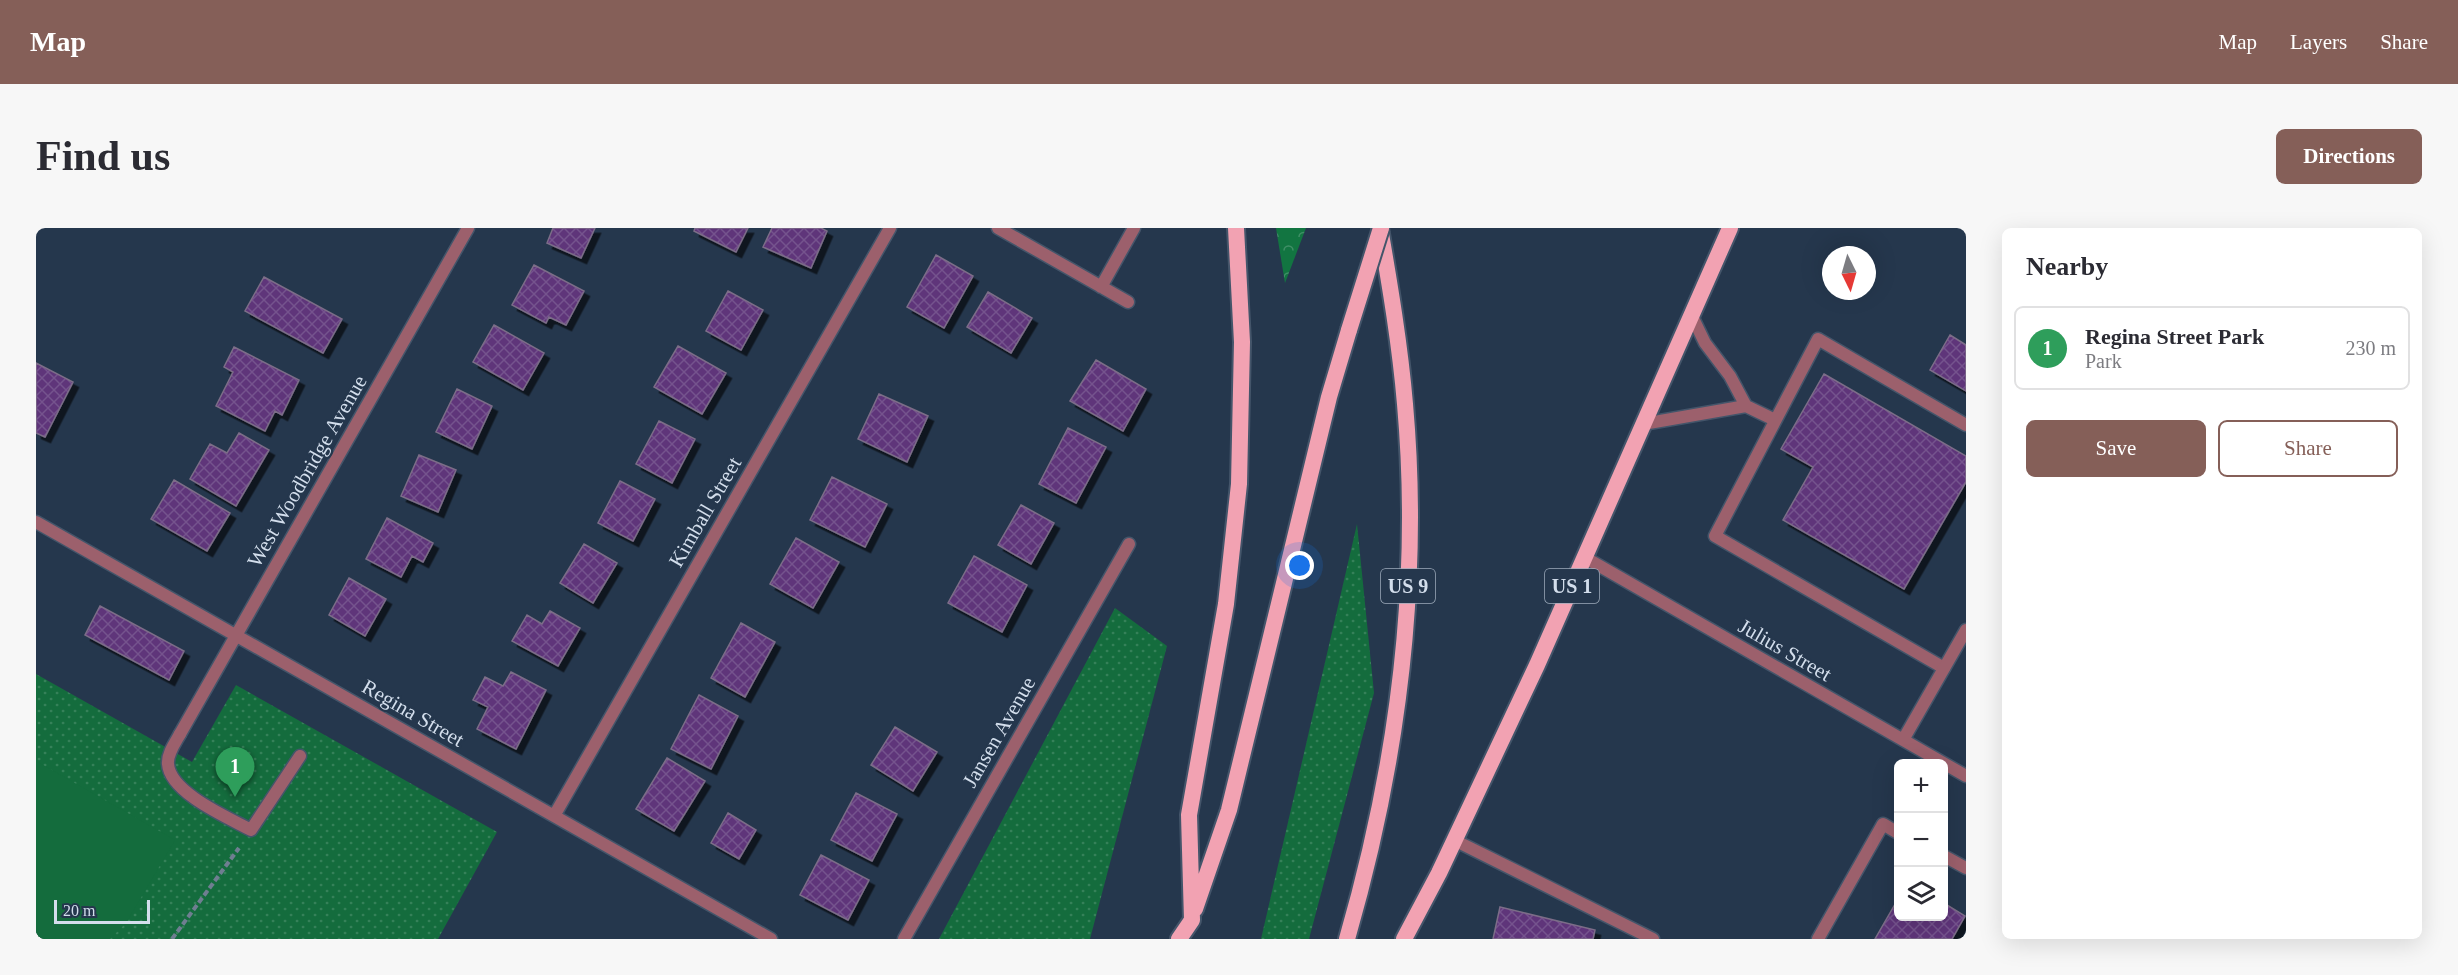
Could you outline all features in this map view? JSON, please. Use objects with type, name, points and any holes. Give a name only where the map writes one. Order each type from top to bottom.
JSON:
[{"type":"highway","points":[[1179,939],[1192,920],[1189,815],[1226,604],[1239,484],[1242,342],[1236,228]]},
{"type":"highway","points":[[1186,939],[1229,810],[1329,397],[1381,228]]},
{"type":"highway","name":"US 9","points":[[1347,939],[1368,857],[1391,747],[1404,648],[1409,576],[1410,514],[1405,405],[1381,228]]},
{"type":"highway","name":"US 1","points":[[1404,939],[1537,665],[1730,228]]},
{"type":"street","name":"West Woodbridge Avenue","points":[[300,756],[251,830],[189,795],[175,781],[168,766],[168,757],[180,734],[468,228]]},
{"type":"street","name":"Kimball Street","points":[[554,816],[890,228]]},
{"type":"street","points":[[998,228],[1128,302]]},
{"type":"street","points":[[1101,287],[1134,228]]},
{"type":"street","points":[[1691,314],[1705,344],[1730,376],[1746,406]]},
{"type":"street","points":[[1944,668],[1715,536],[1818,339],[1966,425]]},
{"type":"street","points":[[1643,424],[1746,406],[1775,420]]},
{"type":"street","name":"Regina Street","points":[[36,522],[554,816],[755,935],[771,939]]},
{"type":"street","name":"Jansen Avenue","points":[[904,939],[1129,544]]},
{"type":"street","name":"Julius Street","points":[[1584,557],[1934,759]]},
{"type":"street","points":[[1903,740],[1966,630]]},
{"type":"street","name":"Julius Street","points":[[1948,767],[1966,776]]},
{"type":"street","points":[[1818,939],[1883,824],[1894,830]]},
{"type":"street","points":[[1454,840],[1653,939]]},
{"type":"street","points":[[1948,858],[1966,868]]},
{"type":"path","points":[[172,939],[241,845]]},
{"type":"green space","points":[[1276,228],[1306,228],[1285,283]]},
{"type":"green space","points":[[1357,524],[1374,693],[1309,939],[1261,939]]},
{"type":"green space","points":[[1115,608],[1167,646],[1090,939],[939,939]]},
{"type":"green space","points":[[36,674],[192,762],[236,685],[497,832],[438,939],[36,939]]},
{"type":"green space","points":[[36,761],[175,840],[126,923],[110,939],[36,939]]},
{"type":"building","points":[[553,228],[595,228],[581,258],[547,243]]},
{"type":"building","points":[[695,228],[748,228],[736,252],[694,231]]},
{"type":"building","points":[[772,228],[821,228],[827,231],[811,268],[763,247]]},
{"type":"building","points":[[936,255],[973,276],[944,328],[907,307]]},
{"type":"building","points":[[534,265],[584,291],[566,325],[549,317],[546,323],[512,305]]},
{"type":"building","points":[[264,277],[342,319],[323,353],[245,311]]},
{"type":"building","points":[[728,291],[763,310],[741,350],[706,331]]},
{"type":"building","points":[[988,292],[1032,318],[1011,353],[967,327]]},
{"type":"building","points":[[494,325],[544,353],[523,390],[473,362]]},
{"type":"building","points":[[1950,335],[1966,345],[1966,391],[1930,370]]},
{"type":"building","points":[[678,346],[726,373],[702,414],[654,387]]},
{"type":"building","points":[[234,347],[299,380],[282,415],[275,411],[265,431],[216,406],[233,372],[224,367]]},
{"type":"building","points":[[1096,360],[1146,389],[1123,431],[1070,401]]},
{"type":"building","points":[[36,363],[73,382],[45,437],[36,433]]},
{"type":"building","points":[[1824,374],[1966,456],[1966,482],[1904,589],[1783,520],[1813,467],[1781,449]]},
{"type":"building","points":[[457,389],[492,406],[472,449],[436,432]]},
{"type":"building","points":[[879,394],[928,416],[907,462],[858,439]]},
{"type":"building","points":[[659,421],[695,439],[672,483],[636,464]]},
{"type":"building","points":[[1068,428],[1106,447],[1076,503],[1039,484]]},
{"type":"building","points":[[239,433],[269,450],[236,506],[190,479],[210,444],[227,453]]},
{"type":"building","points":[[419,455],[456,470],[438,512],[401,496]]},
{"type":"building","points":[[832,477],[887,504],[865,547],[810,520]]},
{"type":"building","points":[[174,480],[230,513],[207,551],[151,519]]},
{"type":"building","points":[[620,481],[655,499],[633,541],[598,523]]},
{"type":"building","points":[[1021,505],[1054,523],[1031,564],[998,545]]},
{"type":"building","points":[[387,518],[433,543],[423,562],[412,556],[401,577],[366,559]]},
{"type":"building","points":[[796,538],[839,562],[813,608],[770,584]]},
{"type":"building","points":[[584,544],[617,563],[593,603],[560,583]]},
{"type":"building","points":[[974,556],[1027,585],[1002,632],[948,603]]},
{"type":"building","points":[[349,578],[386,599],[365,636],[329,615]]},
{"type":"building","points":[[100,606],[184,651],[169,680],[85,635]]},
{"type":"building","points":[[550,611],[580,628],[558,666],[512,641],[527,615],[542,624]]},
{"type":"building","points":[[741,623],[775,642],[745,697],[711,678]]},
{"type":"building","points":[[511,672],[546,690],[516,749],[477,729],[488,707],[473,700],[485,677],[503,686]]},
{"type":"building","points":[[699,695],[738,716],[711,769],[671,749]]},
{"type":"building","points":[[895,727],[937,752],[913,791],[871,765]]},
{"type":"building","points":[[667,758],[705,781],[674,831],[636,809]]},
{"type":"building","points":[[856,793],[897,814],[872,861],[831,840]]},
{"type":"building","points":[[728,813],[756,830],[739,859],[711,843]]},
{"type":"building","points":[[821,855],[869,880],[848,920],[800,895]]},
{"type":"building","points":[[1948,905],[1965,916],[1952,939],[1875,939],[1894,906],[1894,921],[1948,921]]},
{"type":"building","points":[[1500,907],[1595,930],[1593,939],[1493,939]]},
{"type":"place","name":"Regina Street Park","points":[[235,797]]}]
